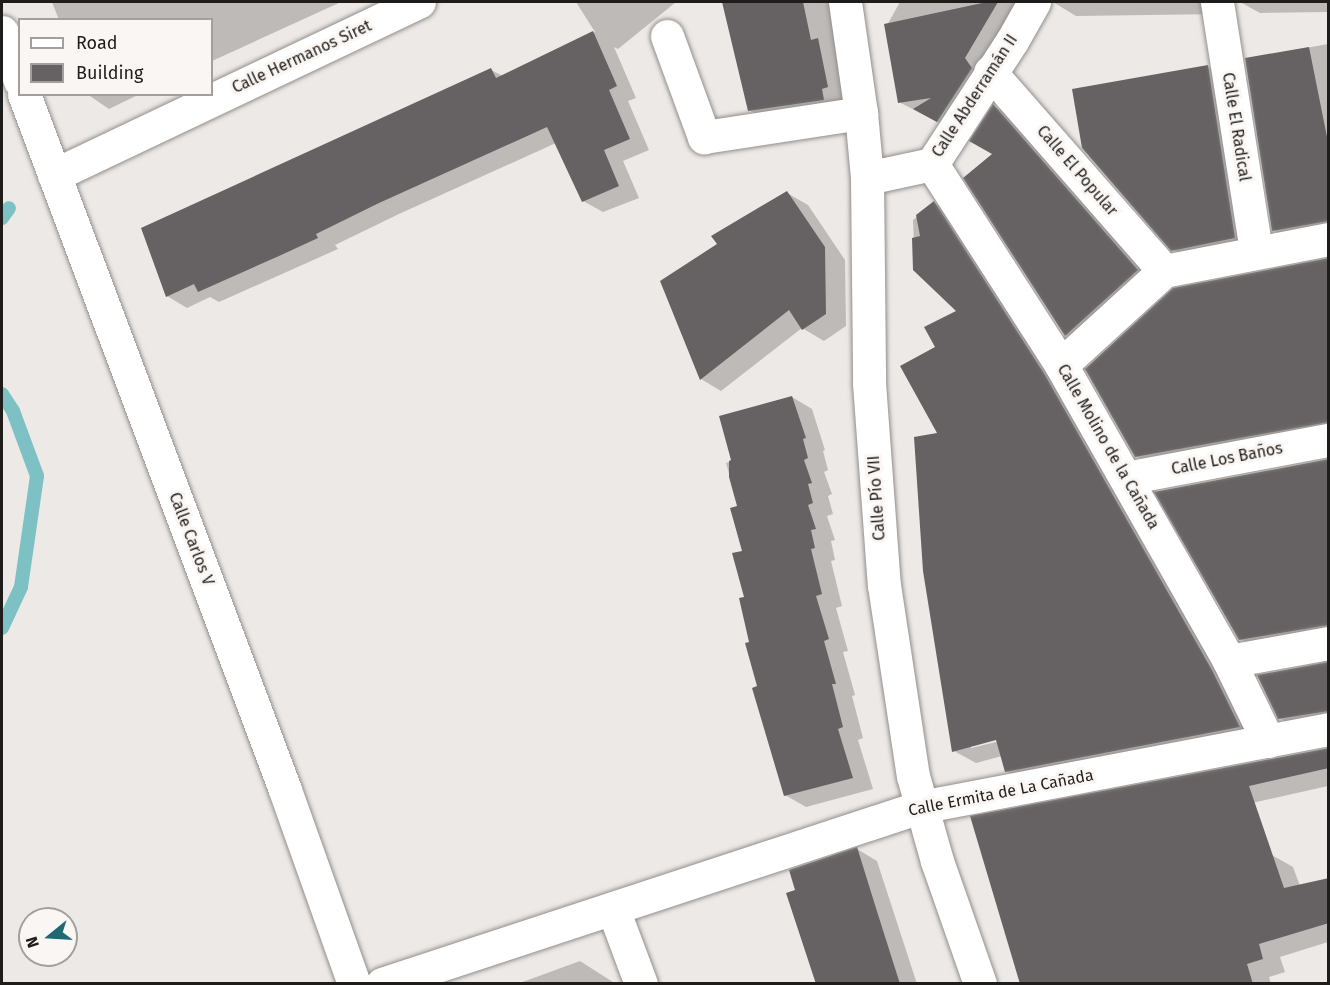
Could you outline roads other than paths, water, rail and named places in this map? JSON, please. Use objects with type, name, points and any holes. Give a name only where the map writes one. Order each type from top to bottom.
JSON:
[{"type":"street","name":"Calle Hermanos Siret","points":[[54,175],[419,2]]},
{"type":"street","name":"Calle Pío VII","points":[[845,2],[861,112],[867,178],[869,382],[884,585],[913,776],[920,807],[980,984]]},
{"type":"street","name":"Calle Abderramán II","points":[[867,178],[932,164],[1034,2]]},
{"type":"street","name":"Calle El Radical","points":[[1217,2],[1256,252]]},
{"type":"street","points":[[2,32],[18,76]]},
{"type":"street","points":[[667,36],[704,137],[861,112]]},
{"type":"street","name":"Calle El Popular","points":[[990,72],[1164,271]]},
{"type":"street","name":"Calle Carlos V","points":[[25,96],[285,790],[354,984]]},
{"type":"street","name":"Calle Molino de la Cañada","points":[[932,164],[1061,365],[1229,661],[1268,741]]},
{"type":"street","points":[[1061,365],[1164,271],[1329,239]]},
{"type":"street","name":"Calle Los Baños","points":[[1126,478],[1329,440]]},
{"type":"street","points":[[1229,661],[1329,643]]},
{"type":"street","name":"Calle Ermita de La Cañada","points":[[382,984],[920,807],[1329,729]]},
{"type":"street","points":[[613,909],[641,984]]},
{"type":"waterway","points":[[2,218],[9,208]]},
{"type":"waterway","points":[[2,394],[13,411],[37,476],[21,587],[2,628]]}]
